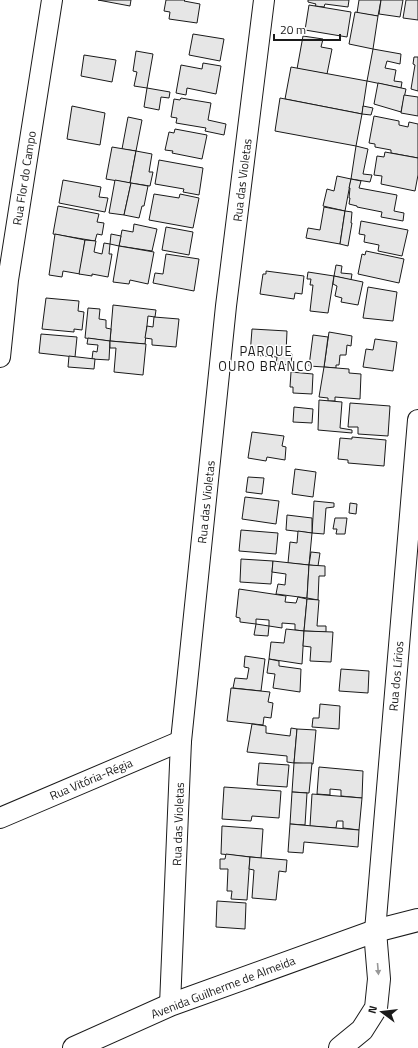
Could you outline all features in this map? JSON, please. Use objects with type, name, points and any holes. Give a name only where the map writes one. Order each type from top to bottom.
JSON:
[{"type":"street","name":"Rua Flor do Campo","points":[[0,357],[8,280],[52,0]]},
{"type":"street","name":"Rua das Violetas","points":[[170,1005],[182,741],[226,306],[264,0]]},
{"type":"street","name":"Rua dos Lírios","points":[[375,931],[418,420]]},
{"type":"street","name":"Rua Vitória-Régia","points":[[0,818],[182,741]]},
{"type":"street","name":"Avenida Guilherme de Almeida","points":[[375,931],[418,906]]},
{"type":"street","name":"Avenida Guilherme de Almeida","points":[[74,1048],[170,1005],[375,931],[418,920]]},
{"type":"street","points":[[340,1048],[362,1030],[376,1008],[379,979],[375,931]]},
{"type":"building","points":[[98,0],[131,0],[130,6]]},
{"type":"building","points":[[166,0],[185,0],[184,1],[200,4],[197,23],[169,19],[170,12],[164,11]]},
{"type":"building","points":[[308,0],[349,0],[348,7],[325,4],[324,7],[315,6],[316,4],[308,2]]},
{"type":"building","points":[[359,0],[381,0],[378,16],[357,13]]},
{"type":"building","points":[[381,0],[403,0],[400,17],[379,14]]},
{"type":"building","points":[[406,0],[418,0],[418,20],[403,18]]},
{"type":"building","points":[[309,5],[351,12],[347,37],[305,30]]},
{"type":"building","points":[[355,12],[378,16],[373,49],[349,44]]},
{"type":"building","points":[[193,34],[224,39],[220,61],[189,55]]},
{"type":"building","points":[[303,36],[323,39],[321,47],[332,49],[327,74],[297,69]]},
{"type":"building","points":[[373,49],[401,54],[400,64],[387,61],[385,68],[396,70],[394,81],[402,82],[401,88],[367,81]]},
{"type":"building","points":[[136,51],[153,54],[147,88],[134,86],[137,72],[133,71]]},
{"type":"building","points":[[84,55],[116,60],[112,82],[81,76]]},
{"type":"building","points":[[414,57],[418,57],[418,91],[411,89],[415,65],[413,64]]},
{"type":"building","points":[[203,63],[221,66],[216,94],[187,88],[186,95],[176,93],[181,65],[202,69]]},
{"type":"building","points":[[291,67],[367,81],[362,114],[285,99]]},
{"type":"building","points":[[378,83],[406,89],[401,112],[374,104]]},
{"type":"building","points":[[147,88],[170,92],[169,98],[161,97],[159,110],[144,107]]},
{"type":"building","points":[[404,95],[418,97],[418,116],[401,113]]},
{"type":"building","points":[[181,98],[211,103],[208,120],[226,124],[224,135],[205,131],[206,128],[176,123],[177,118],[171,117],[174,99],[180,100]]},
{"type":"building","points":[[280,98],[362,114],[356,146],[275,131]]},
{"type":"building","points":[[72,106],[105,113],[100,145],[67,139]]},
{"type":"building","points":[[363,106],[373,108],[371,115],[362,114]]},
{"type":"building","points":[[374,116],[399,121],[399,125],[408,127],[409,122],[418,124],[418,158],[391,153],[391,150],[375,147],[375,144],[369,143]]},
{"type":"building","points":[[128,117],[142,120],[136,151],[122,149]]},
{"type":"building","points":[[175,129],[207,135],[202,159],[172,153],[173,151],[165,150],[169,132],[174,133]]},
{"type":"building","points":[[356,146],[368,149],[363,174],[372,175],[370,182],[351,179]]},
{"type":"building","points":[[112,147],[136,151],[130,183],[106,179]]},
{"type":"building","points":[[136,151],[152,154],[149,172],[153,172],[150,186],[130,183]]},
{"type":"building","points":[[385,152],[418,158],[418,175],[415,191],[381,184],[382,176],[374,175],[377,156],[384,157]]},
{"type":"building","points":[[159,160],[203,168],[199,195],[183,192],[184,189],[155,184]]},
{"type":"building","points":[[337,176],[351,179],[345,211],[323,206],[327,189],[334,191]]},
{"type":"building","points":[[351,179],[361,181],[359,188],[397,195],[394,211],[404,213],[403,221],[381,217],[382,212],[349,204],[349,188]]},
{"type":"building","points":[[63,180],[101,187],[99,197],[108,198],[105,212],[59,203]]},
{"type":"building","points":[[115,180],[131,183],[124,215],[109,213]]},
{"type":"building","points":[[131,183],[148,186],[144,206],[142,206],[139,218],[124,215]]},
{"type":"building","points":[[154,194],[179,198],[180,194],[199,198],[193,228],[149,220]]},
{"type":"building","points":[[58,206],[99,214],[97,222],[104,223],[102,235],[97,234],[95,241],[53,234]]},
{"type":"building","points":[[324,207],[345,211],[340,244],[306,238],[308,228],[320,230]]},
{"type":"building","points":[[345,211],[352,212],[352,223],[348,246],[340,244]]},
{"type":"building","points":[[361,221],[408,230],[402,256],[378,251],[379,245],[364,242],[365,235],[359,234]]},
{"type":"building","points":[[134,224],[157,229],[152,251],[119,246],[122,230],[133,232]]},
{"type":"building","points":[[166,227],[193,232],[189,255],[162,250]]},
{"type":"building","points":[[55,234],[85,240],[80,274],[63,271],[62,277],[49,275]]},
{"type":"building","points":[[111,234],[121,236],[119,246],[110,244]]},
{"type":"building","points":[[85,240],[96,241],[94,252],[102,254],[104,243],[110,244],[109,254],[112,254],[108,277],[92,274],[92,276],[79,274]]},
{"type":"building","points":[[119,246],[154,252],[148,284],[130,280],[129,284],[113,282]]},
{"type":"building","points":[[366,251],[404,259],[399,283],[358,274],[362,254],[365,255]]},
{"type":"building","points":[[166,254],[199,259],[194,291],[153,283],[155,273],[163,274]]},
{"type":"building","points":[[336,265],[342,266],[341,273],[352,274],[351,280],[334,276]]},
{"type":"building","points":[[266,271],[304,276],[302,294],[295,293],[294,299],[260,294],[263,274],[266,274]]},
{"type":"building","points":[[308,272],[334,276],[328,313],[310,311],[313,285],[310,285],[311,279],[307,279]]},
{"type":"building","points":[[334,276],[363,282],[358,305],[341,302],[342,298],[335,296],[337,286],[333,284]]},
{"type":"building","points":[[368,287],[397,292],[393,321],[363,318]]},
{"type":"building","points":[[46,298],[79,301],[78,311],[84,312],[82,330],[74,329],[74,332],[42,329]]},
{"type":"building","points":[[113,305],[156,310],[155,317],[148,316],[145,344],[110,341]]},
{"type":"building","points":[[88,308],[100,309],[99,319],[106,320],[106,328],[111,329],[110,341],[85,338]]},
{"type":"building","points":[[154,317],[179,319],[176,347],[152,345],[152,339],[145,338],[147,326],[153,327]]},
{"type":"building","points":[[252,329],[287,331],[286,353],[292,354],[291,365],[276,364],[277,357],[250,355]]},
{"type":"building","points":[[329,332],[352,336],[351,346],[347,345],[346,355],[340,355],[339,365],[336,365],[336,368],[324,367]]},
{"type":"building","points":[[41,334],[77,337],[75,357],[39,353]]},
{"type":"building","points":[[313,335],[328,337],[324,367],[309,366]]},
{"type":"building","points":[[88,338],[110,341],[109,360],[92,359],[93,351],[97,352],[98,345],[87,344]]},
{"type":"building","points":[[375,339],[397,342],[393,371],[363,367],[366,349],[373,350]]},
{"type":"building","points":[[110,341],[146,344],[143,375],[114,372],[116,348],[110,348]]},
{"type":"building","points":[[69,356],[95,359],[94,369],[68,367]]},
{"type":"building","points":[[324,367],[349,369],[349,373],[361,374],[360,399],[335,397],[335,401],[328,401],[328,398],[319,397]]},
{"type":"building","points":[[291,372],[313,374],[312,394],[293,393],[293,387],[290,387]]},
{"type":"building","points":[[319,400],[342,402],[340,428],[352,430],[352,433],[318,430]]},
{"type":"building","points":[[350,403],[390,406],[388,436],[358,434],[358,427],[348,427]]},
{"type":"building","points":[[294,407],[313,409],[312,423],[293,422]]},
{"type":"building","points":[[252,432],[284,436],[282,446],[286,447],[285,460],[267,457],[266,461],[248,458]]},
{"type":"building","points":[[352,437],[386,440],[384,466],[348,463],[348,460],[338,459],[340,438],[352,439]]},
{"type":"building","points":[[295,469],[316,472],[313,497],[292,494]]},
{"type":"building","points":[[248,477],[264,478],[262,494],[246,492]]},
{"type":"building","points":[[245,497],[279,501],[276,524],[242,519]]},
{"type":"building","points":[[314,501],[334,503],[334,507],[326,508],[324,534],[312,533]]},
{"type":"building","points":[[350,503],[357,504],[356,514],[349,513]]},
{"type":"building","points":[[287,515],[312,518],[312,533],[286,530]]},
{"type":"building","points":[[335,518],[347,518],[345,534],[336,534],[337,529],[333,529]]},
{"type":"building","points":[[241,530],[278,533],[276,554],[239,551]]},
{"type":"building","points":[[298,531],[312,533],[309,565],[288,563],[290,542],[297,543]]},
{"type":"building","points":[[311,552],[320,553],[318,566],[309,565]]},
{"type":"building","points":[[241,559],[273,561],[271,584],[240,582]]},
{"type":"building","points":[[273,561],[309,565],[307,598],[276,594],[278,584],[285,585],[286,574],[272,572]]},
{"type":"building","points":[[309,565],[325,566],[325,576],[319,576],[318,600],[307,598]]},
{"type":"building","points":[[239,589],[286,596],[285,602],[296,603],[298,597],[307,599],[304,631],[295,630],[295,624],[282,623],[282,628],[269,626],[269,620],[256,619],[256,624],[240,622],[240,618],[236,617]]},
{"type":"building","points":[[307,599],[319,600],[317,626],[326,626],[326,632],[304,631]]},
{"type":"building","points":[[256,624],[269,626],[268,636],[254,635]]},
{"type":"building","points":[[286,629],[304,631],[302,664],[269,659],[271,642],[284,643]]},
{"type":"building","points":[[304,631],[333,632],[331,662],[310,661],[311,647],[303,646]]},
{"type":"building","points":[[245,656],[265,659],[261,691],[233,688],[235,678],[247,679],[249,668],[244,667]]},
{"type":"building","points":[[269,659],[279,661],[279,666],[301,669],[300,692],[273,688],[275,674],[267,673]]},
{"type":"building","points":[[341,669],[369,671],[368,693],[339,691]]},
{"type":"building","points":[[231,688],[270,692],[268,702],[273,703],[271,718],[264,717],[263,725],[227,721]]},
{"type":"building","points":[[320,704],[340,706],[339,729],[312,727],[313,718],[319,718]]},
{"type":"building","points":[[252,724],[266,726],[266,733],[290,736],[291,728],[297,729],[294,763],[287,762],[287,756],[247,752]]},
{"type":"building","points":[[297,729],[316,730],[313,764],[294,763]]},
{"type":"building","points":[[259,763],[289,765],[287,787],[257,785]]},
{"type":"building","points":[[294,763],[312,763],[309,793],[292,792]]},
{"type":"building","points":[[319,767],[363,771],[362,798],[341,796],[341,790],[330,789],[330,795],[317,794]]},
{"type":"building","points":[[224,787],[281,791],[279,818],[252,816],[251,821],[222,819]]},
{"type":"building","points":[[292,792],[307,793],[305,825],[290,824]]},
{"type":"building","points":[[312,794],[362,798],[359,830],[343,828],[343,821],[337,821],[336,828],[310,826]]},
{"type":"building","points":[[290,824],[359,830],[358,847],[304,842],[303,853],[288,852]]},
{"type":"building","points":[[222,826],[263,829],[261,858],[221,854]]},
{"type":"building","points":[[226,854],[250,857],[247,900],[231,899],[232,891],[227,891],[228,869],[220,869],[220,859],[225,859]]},
{"type":"building","points":[[250,857],[287,860],[286,872],[279,871],[276,900],[252,898],[254,870],[249,869]]},
{"type":"building","points":[[217,901],[246,903],[245,929],[216,927]]},
{"type":"district","name":"PARQUE OURO BRANCO","points":[[266,358]]}]
